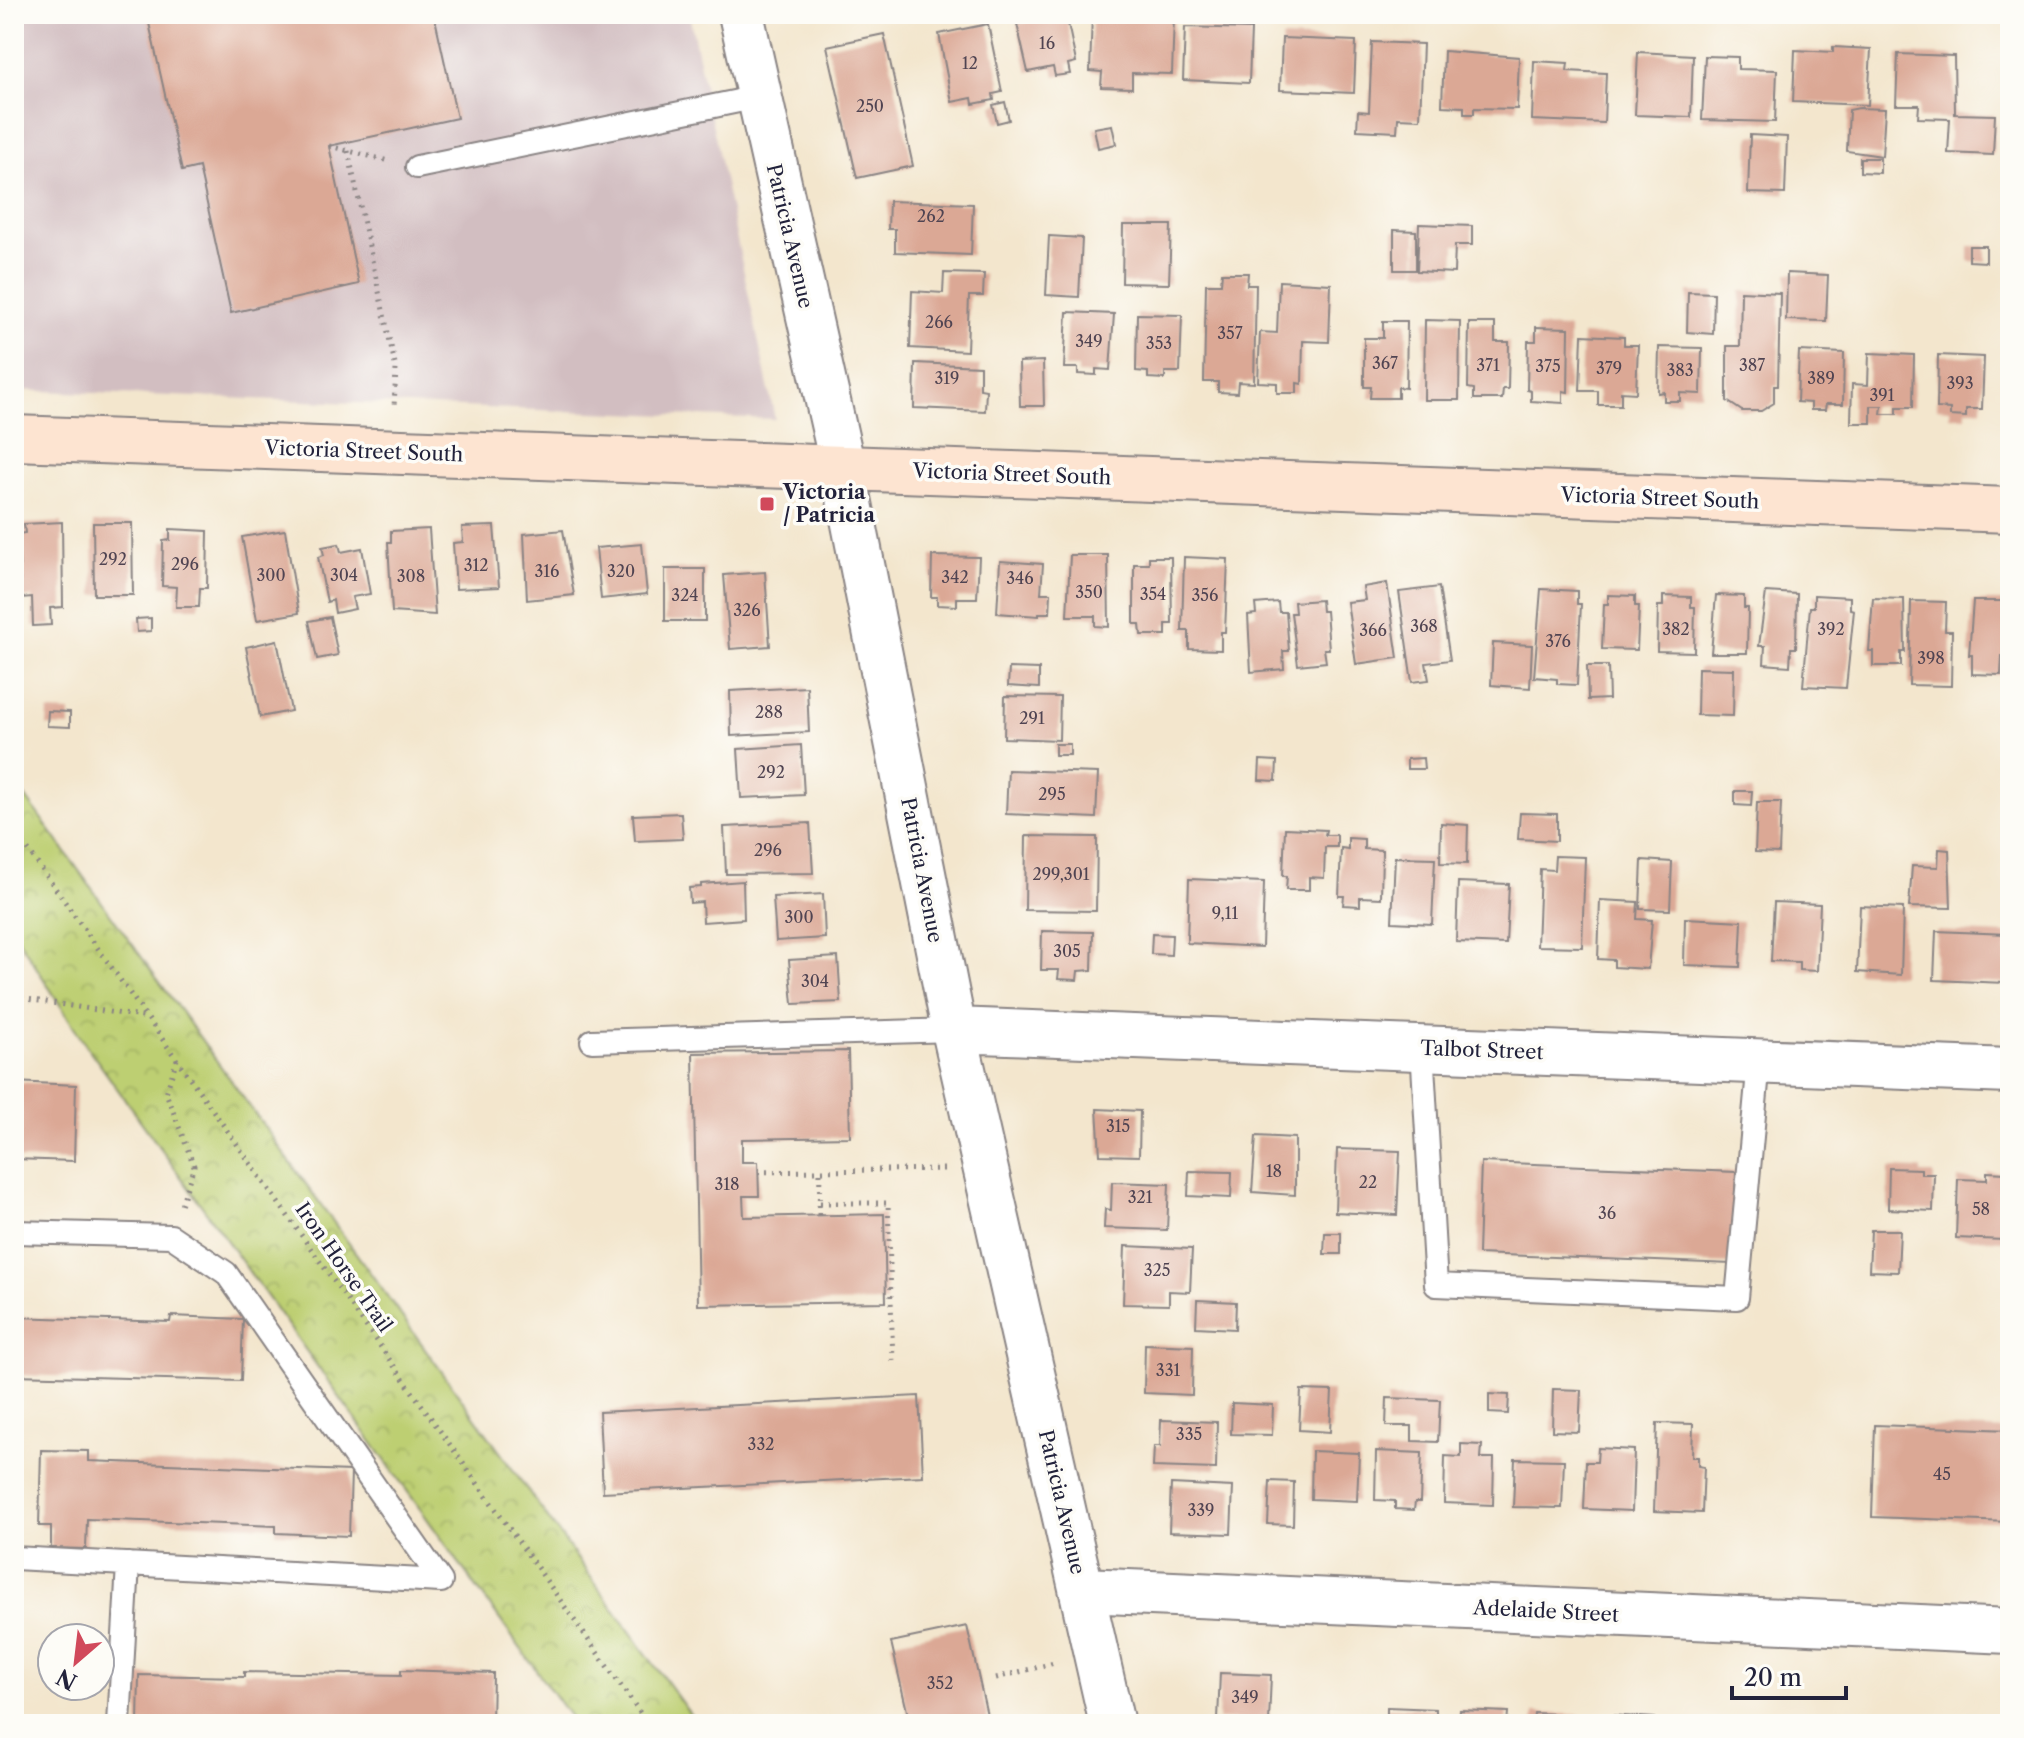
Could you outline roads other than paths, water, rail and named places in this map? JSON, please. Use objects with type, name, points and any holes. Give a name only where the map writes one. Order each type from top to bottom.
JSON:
[{"type":"main road","name":"Victoria Street South","points":[[14,438],[2010,510]]},
{"type":"street","name":"Patricia Avenue","points":[[741,14],[843,468],[954,1030],[1112,1724]]},
{"type":"street","name":"Talbot Street","points":[[954,1030],[2010,1071]]},
{"type":"street","name":"Adelaide Street","points":[[1083,1590],[2010,1631]]},
{"type":"lane","points":[[417,167],[758,97]]},
{"type":"lane","points":[[592,1041],[954,1030]]},
{"type":"lane","points":[[1422,1048],[1436,1285],[1737,1298],[1759,1061]]},
{"type":"lane","points":[[14,1232],[171,1236],[226,1273],[441,1581],[14,1558]]},
{"type":"lane","points":[[119,1724],[128,1564]]},
{"type":"place","name":"Victoria / Patricia","points":[[767,504]]}]
